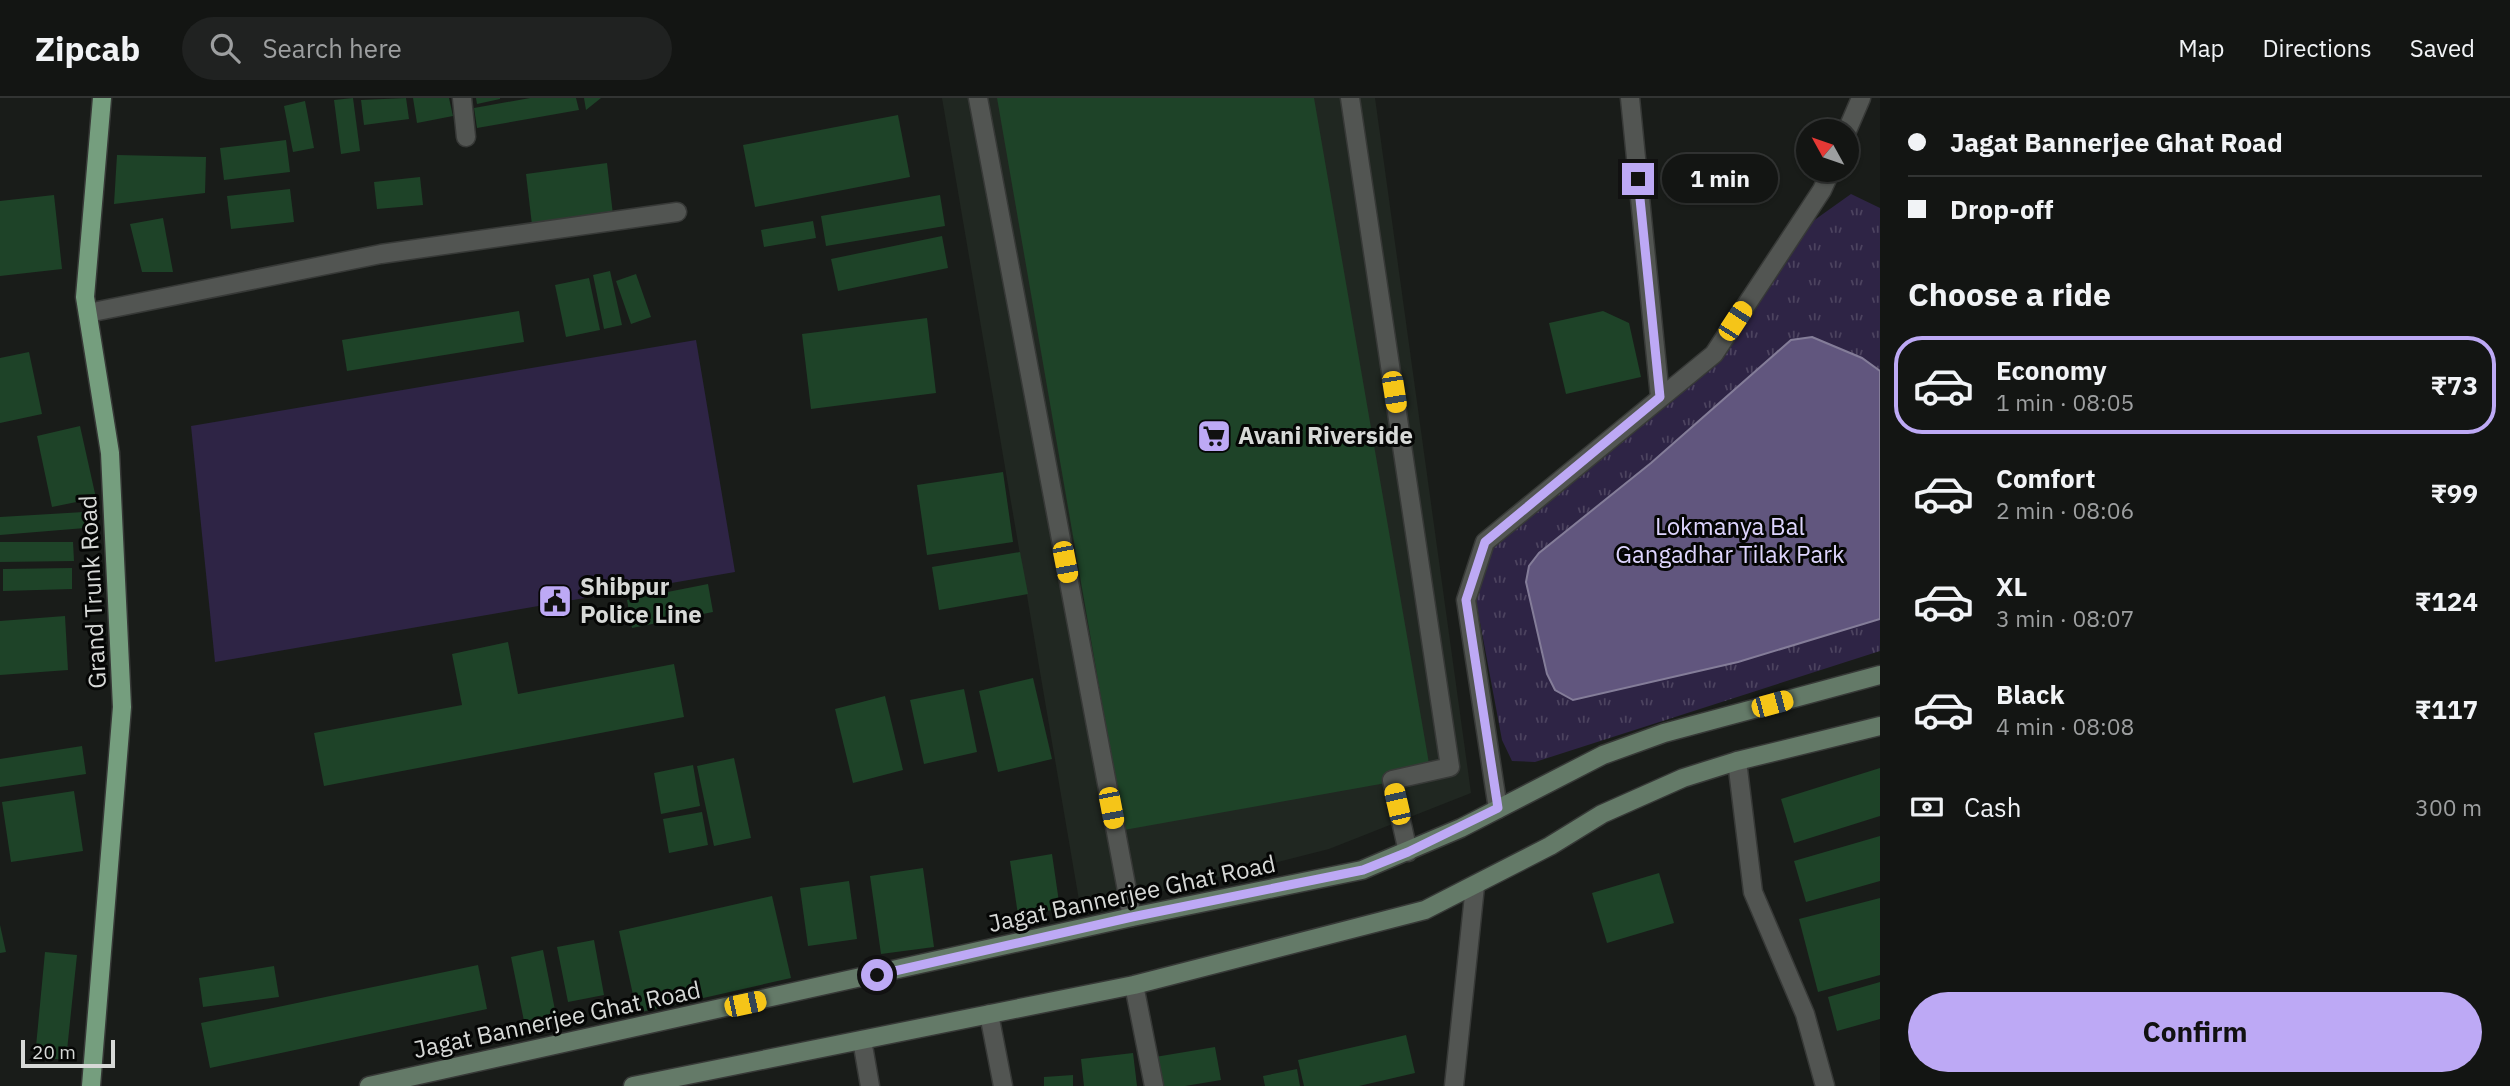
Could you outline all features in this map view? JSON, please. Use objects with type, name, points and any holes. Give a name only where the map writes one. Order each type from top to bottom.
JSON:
[{"type":"main road","name":"Grand Trunk Road","points":[[91,1086],[122,707],[110,453],[85,297],[102,98]]},
{"type":"main road","name":"Jagat Bannerjee Ghat Road","points":[[369,1086],[1132,917],[1363,870],[1408,852],[1603,755],[1664,733],[1880,675]]},
{"type":"main road","points":[[634,1086],[1134,985],[1425,910],[1475,886],[1602,814],[1683,778],[1737,761],[1880,726]]},
{"type":"street","points":[[463,98],[466,137]]},
{"type":"street","points":[[978,98],[1132,917]]},
{"type":"street","points":[[1350,98],[1450,766],[1392,780],[1408,852]]},
{"type":"street","points":[[1630,98],[1660,397]]},
{"type":"street","points":[[1852,119],[1861,98]]},
{"type":"street","points":[[1498,808],[1466,600],[1485,542],[1714,354],[1826,182]]},
{"type":"street","points":[[88,313],[381,254],[677,212]]},
{"type":"street","points":[[1737,761],[1753,892],[1805,1014],[1825,1086]]},
{"type":"street","points":[[1454,1086],[1475,886]]},
{"type":"street","points":[[1134,985],[1154,1086]]},
{"type":"street","points":[[989,1014],[1003,1086]]},
{"type":"street","points":[[862,1040],[870,1086]]},
{"type":"shaded area","name":"Avani Riverside","points":[[942,98],[1375,98],[1471,793],[1329,849],[1081,912]]},
{"type":"shaded area","name":"Lokmanya Bal Gangadhar Tilak Park","points":[[1812,337],[1862,358],[1880,371],[1880,619],[1738,662],[1573,700],[1555,690],[1547,674],[1526,582],[1529,566],[1539,553],[1651,463],[1791,340]]},
{"type":"green space","name":"Lokmanya Bal Gangadhar Tilak Park","points":[[1851,194],[1880,208],[1880,651],[1535,762],[1512,761],[1502,740],[1476,601],[1485,542],[1714,354],[1792,236]]},
{"type":"green space","points":[[696,340],[735,572],[215,662],[191,426]]},
{"type":"building","points":[[353,98],[360,151],[341,154],[334,100]]},
{"type":"building","points":[[406,98],[409,119],[364,125],[361,100]]},
{"type":"building","points":[[413,98],[449,98],[453,116],[417,123]]},
{"type":"building","points":[[476,98],[500,98],[500,99],[477,104]]},
{"type":"building","points":[[530,98],[576,98],[579,110],[477,128],[474,108]]},
{"type":"building","points":[[584,98],[601,98],[586,110]]},
{"type":"building","name":"Avani Riverside","points":[[997,98],[1314,98],[1431,775],[1124,830]]},
{"type":"building","points":[[305,101],[314,148],[293,152],[284,106]]},
{"type":"building","points":[[898,115],[910,177],[755,207],[743,145]]},
{"type":"building","points":[[286,140],[290,172],[224,180],[220,148]]},
{"type":"building","points":[[117,155],[206,157],[205,193],[114,204]]},
{"type":"building","points":[[607,163],[613,215],[532,225],[526,174]]},
{"type":"building","points":[[420,177],[423,205],[377,209],[374,182]]},
{"type":"building","points":[[290,189],[294,222],[231,229],[227,196]]},
{"type":"building","points":[[54,195],[62,269],[0,276],[0,201]]},
{"type":"building","points":[[940,195],[945,226],[826,246],[821,216]]},
{"type":"building","points":[[163,218],[173,272],[142,272],[130,224]]},
{"type":"building","points":[[813,221],[816,238],[764,247],[761,230]]},
{"type":"building","points":[[942,236],[948,268],[838,291],[831,259]]},
{"type":"building","points":[[610,271],[622,325],[604,329],[593,275]]},
{"type":"building","points":[[636,274],[651,317],[631,324],[616,281]]},
{"type":"building","points":[[589,278],[600,330],[566,337],[555,285]]},
{"type":"building","points":[[519,311],[524,342],[347,371],[342,340]]},
{"type":"building","points":[[1603,311],[1629,323],[1641,377],[1566,394],[1549,323]]},
{"type":"building","points":[[927,318],[936,393],[811,409],[802,334]]},
{"type":"building","points":[[29,352],[42,414],[0,423],[0,358]]},
{"type":"building","points":[[80,426],[96,498],[52,507],[37,436]]},
{"type":"building","points":[[1003,472],[1013,542],[927,555],[917,485]]},
{"type":"building","points":[[84,512],[85,528],[0,535],[0,517]]},
{"type":"building","points":[[0,542],[73,542],[74,561],[0,562]]},
{"type":"building","points":[[1020,552],[1028,594],[939,610],[932,567]]},
{"type":"building","points":[[72,568],[72,589],[3,591],[3,569]]},
{"type":"building","points":[[708,584],[713,612],[632,628],[627,600]]},
{"type":"building","points":[[65,616],[68,670],[0,675],[0,621]]},
{"type":"building","points":[[508,642],[518,694],[674,664],[684,717],[324,786],[314,733],[462,705],[452,654]]},
{"type":"building","points":[[1033,678],[1052,759],[998,772],[979,691]]},
{"type":"building","points":[[964,689],[977,752],[924,764],[910,700]]},
{"type":"building","points":[[885,696],[903,770],[853,783],[835,709]]},
{"type":"building","points":[[82,746],[86,774],[0,787],[0,759]]},
{"type":"building","points":[[734,758],[751,838],[714,846],[697,766]]},
{"type":"building","points":[[693,765],[700,806],[661,814],[654,773]]},
{"type":"building","points":[[1880,768],[1880,816],[1794,843],[1781,799]]},
{"type":"building","points":[[74,791],[83,851],[11,862],[2,802]]},
{"type":"building","points":[[702,812],[708,845],[669,853],[663,819]]},
{"type":"building","points":[[1880,836],[1880,881],[1806,902],[1794,861]]},
{"type":"building","points":[[1052,854],[1060,909],[1018,915],[1010,861]]},
{"type":"building","points":[[923,868],[934,947],[881,954],[870,876]]},
{"type":"building","points":[[1659,873],[1674,923],[1607,943],[1592,893]]},
{"type":"building","points":[[849,881],[857,939],[808,946],[800,888]]},
{"type":"building","points":[[772,896],[791,978],[637,1013],[619,931]]},
{"type":"building","points":[[1880,898],[1880,975],[1818,992],[1799,919]]},
{"type":"building","points":[[0,925],[6,952],[0,953]]},
{"type":"building","points":[[594,940],[604,995],[568,1002],[557,947]]},
{"type":"building","points":[[543,950],[556,1015],[524,1021],[511,957]]},
{"type":"building","points":[[45,952],[77,955],[66,1060],[35,1057]]},
{"type":"building","points":[[478,965],[487,1009],[210,1068],[201,1023]]},
{"type":"building","points":[[274,966],[279,997],[203,1007],[199,978]]},
{"type":"building","points":[[1880,982],[1880,1019],[1837,1031],[1828,997]]},
{"type":"building","points":[[1406,1035],[1415,1073],[1359,1086],[1304,1086],[1298,1060]]},
{"type":"building","points":[[1215,1047],[1221,1080],[1185,1086],[1160,1086],[1155,1057]]},
{"type":"building","points":[[1133,1053],[1137,1086],[1084,1086],[1081,1059]]},
{"type":"building","points":[[1297,1069],[1300,1086],[1265,1086],[1263,1076]]},
{"type":"building","points":[[1073,1075],[1073,1086],[1044,1086],[1044,1077]]},
{"type":"place","name":"Avani Riverside","points":[[1214,436]]},
{"type":"place","name":"Shibpur Police Line","points":[[555,601]]},
{"type":"route","points":[[877,975],[1132,917],[1363,870],[1461,828],[1498,808],[1466,600],[1485,542],[1660,397],[1638,179]]}]
